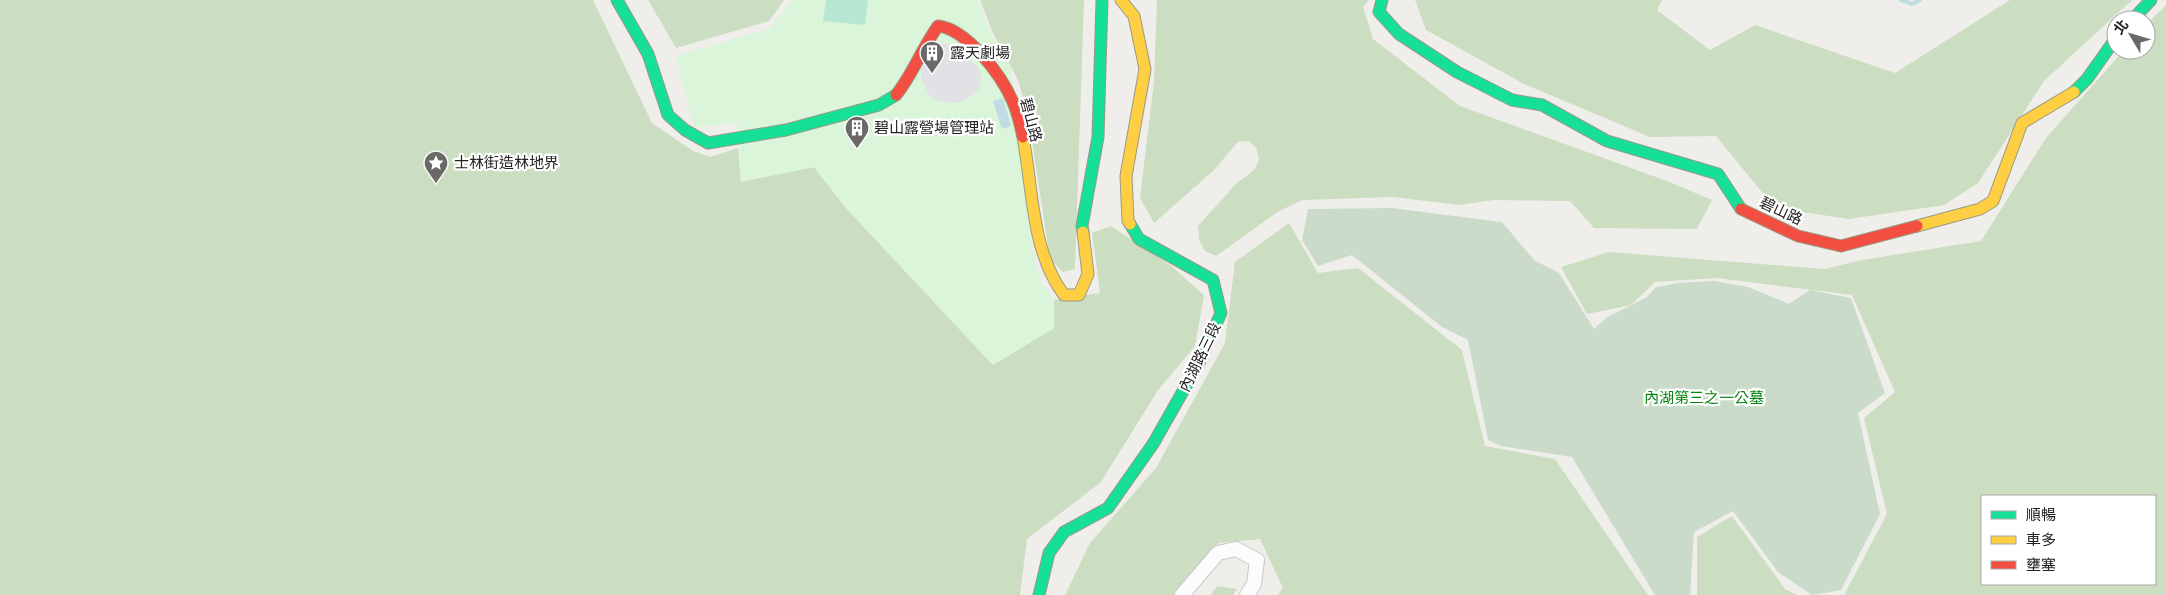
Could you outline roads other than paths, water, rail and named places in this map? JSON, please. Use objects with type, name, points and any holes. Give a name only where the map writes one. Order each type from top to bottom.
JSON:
[{"type":"street","name":"碧山路","points":[[617,0],[648,54],[668,114],[685,130],[708,143],[786,130],[879,105],[896,95],[906,83],[929,38],[938,26],[945,26],[955,31],[975,49],[997,75],[1015,108],[1041,249],[1059,290],[1064,295],[1079,295],[1088,274],[1082,226],[1098,137],[1102,0]]},
{"type":"street","name":"內湖路三段","points":[[1039,595],[1049,553],[1064,532],[1108,508],[1153,444],[1199,363],[1221,313],[1212,280],[1139,239],[1128,221],[1126,176],[1145,69],[1134,16],[1121,0]]},
{"type":"street","name":"碧山路","points":[[1382,0],[1379,12],[1399,34],[1457,72],[1512,100],[1542,105],[1607,141],[1718,174],[1741,209],[1798,236],[1841,246],[1980,209],[1993,200],[2022,123],[2070,95],[2087,79],[2106,52]]},
{"type":"street","points":[[2142,10],[2151,0]]},
{"type":"street","points":[[1182,595],[1218,553],[1236,549],[1257,560],[1254,584],[1248,595]]},
{"type":"water","points":[[1003,98],[1011,126],[1002,129],[993,101]]},
{"type":"waterway","points":[[1901,0],[1912,4],[1920,0]]},
{"type":"place","name":"露天劇場","points":[[932,74]]},
{"type":"place","name":"碧山露營場管理站","points":[[857,149]]},
{"type":"place","name":"士林街造林地界","points":[[436,184]]},
{"type":"park label","name":"內湖第三之一公墓","points":[[1704,398]]}]
